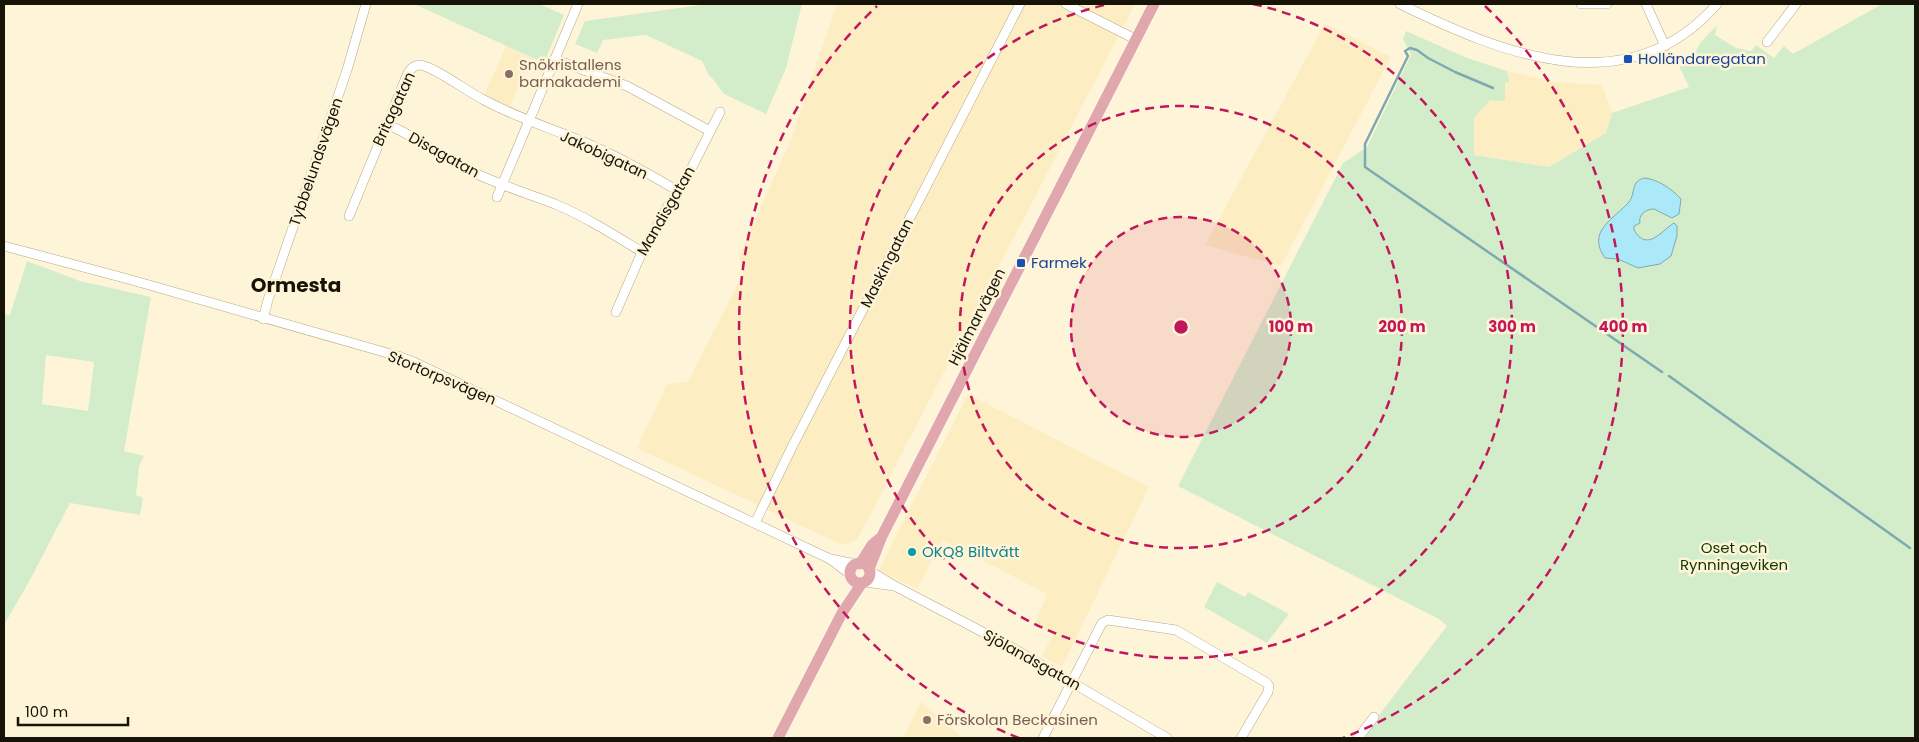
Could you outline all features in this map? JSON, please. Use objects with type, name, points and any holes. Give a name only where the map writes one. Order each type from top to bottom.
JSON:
[{"type":"main road","name":"Hjälmarvägen","points":[[864,567],[882,536],[1154,4]]},
{"type":"main road","points":[[778,738],[842,613],[844,601],[857,580],[869,578],[864,567],[851,569],[857,580]]},
{"type":"street","name":"Tybbelundsvägen","points":[[263,319],[347,70],[366,4]]},
{"type":"street","points":[[497,197],[578,4]]},
{"type":"street","name":"Maskingatan","points":[[755,523],[792,447],[1020,4]]},
{"type":"street","points":[[1066,4],[1135,39]]},
{"type":"street","points":[[1400,4],[1445,26],[1473,37],[1513,50],[1571,62],[1614,62],[1634,58],[1665,46],[1696,26],[1717,4]]},
{"type":"street","points":[[1581,4],[1608,4]]},
{"type":"street","points":[[1646,4],[1665,46]]},
{"type":"street","points":[[1767,42],[1796,4]]},
{"type":"street","points":[[554,59],[627,86],[710,131]]},
{"type":"street","name":"Britagatan","points":[[348,216],[411,68],[418,65],[430,68],[484,101],[529,120]]},
{"type":"street","name":"Mandisgatan","points":[[616,312],[642,252],[678,191],[720,112]]},
{"type":"street","name":"Jakobigatan","points":[[529,120],[606,152],[678,191]]},
{"type":"street","name":"Disagatan","points":[[386,124],[407,134],[462,167],[591,221],[642,252]]},
{"type":"street","name":"Stortorpsvägen","points":[[4,246],[128,279],[398,356],[830,559],[857,580]]},
{"type":"street","name":"Stortorpsvägen","points":[[830,559],[864,567]]},
{"type":"street","name":"Sjölandsgatan","points":[[864,567],[894,586],[969,623],[1167,738]]},
{"type":"street","name":"Sjölandsgatan","points":[[857,580],[894,586]]},
{"type":"street","points":[[1043,738],[1104,621],[1112,620],[1176,630],[1269,684],[1268,692],[1241,738]]},
{"type":"street","points":[[1358,738],[1374,717]]},
{"type":"shaded area","points":[[837,4],[1135,4],[857,540],[842,545],[637,448],[667,384],[688,382],[743,273],[739,256],[790,142]]},
{"type":"shaded area","points":[[1325,23],[1391,57],[1281,266],[1205,245]]},
{"type":"shaded area","name":"Snökristallens barnakademi","points":[[506,46],[536,60],[520,80],[522,81],[509,107],[484,95]]},
{"type":"shaded area","points":[[1507,71],[1555,82],[1602,85],[1612,113],[1606,133],[1549,167],[1474,155],[1474,118],[1505,82],[1508,81]]},
{"type":"shaded area","points":[[968,394],[1149,487],[1062,667],[1042,656],[1053,634],[1035,624],[1047,594],[943,540],[917,589],[879,570]]},
{"type":"shaded area","name":"Förskolan Beckasinen","points":[[921,702],[963,738],[903,738]]},
{"type":"green space","points":[[414,4],[539,4],[564,15],[544,63]]},
{"type":"green space","points":[[708,4],[802,4],[786,68],[766,114],[724,94],[709,76],[702,61],[646,35],[603,40],[597,53],[575,44],[585,21]]},
{"type":"green space","name":"Oset och Rynningeviken","points":[[1882,4],[1915,4],[1915,738],[1365,738],[1376,719],[1447,626],[1439,619],[1178,486],[1343,163],[1367,147],[1411,55],[1403,39],[1406,31],[1467,58],[1507,71],[1509,82],[1505,82],[1505,101],[1490,100],[1474,118],[1474,155],[1549,167],[1606,133],[1612,113],[1689,87],[1677,62],[1696,51],[1700,43],[1717,25],[1715,35],[1736,48],[1751,51],[1756,45],[1774,58],[1784,46],[1793,54]]},
{"type":"green space","points":[[27,261],[80,281],[151,297],[124,451],[144,456],[139,466],[136,495],[143,498],[140,515],[70,503],[4,625],[4,314],[10,315]],"holes":[[[46,355],[94,362],[88,411],[42,404]]]},
{"type":"green space","points":[[1217,582],[1245,597],[1248,592],[1289,614],[1267,643],[1204,607]]},
{"type":"water","points":[[1645,178],[1665,186],[1681,199],[1679,214],[1672,218],[1651,209],[1643,213],[1640,217],[1640,223],[1634,226],[1634,230],[1639,236],[1649,240],[1674,223],[1677,226],[1677,236],[1671,256],[1660,264],[1638,268],[1618,259],[1605,258],[1600,249],[1599,240],[1604,226],[1629,202],[1637,182]]},
{"type":"waterway","points":[[1493,88],[1455,72],[1417,50],[1410,48],[1405,51],[1408,56],[1365,144],[1365,167],[1662,372]]},
{"type":"waterway","points":[[1669,376],[1910,548]]},
{"type":"place","name":"Holländaregatan","points":[[1628,59]]},
{"type":"place","name":"Snökristallens barnakademi","points":[[509,74]]},
{"type":"place","name":"Farmek","points":[[1021,263]]},
{"type":"place","name":"OKQ8 Biltvätt","points":[[912,552]]},
{"type":"place","name":"Förskolan Beckasinen","points":[[927,720]]},
{"type":"district","name":"Ormesta","points":[[296,285]]}]
